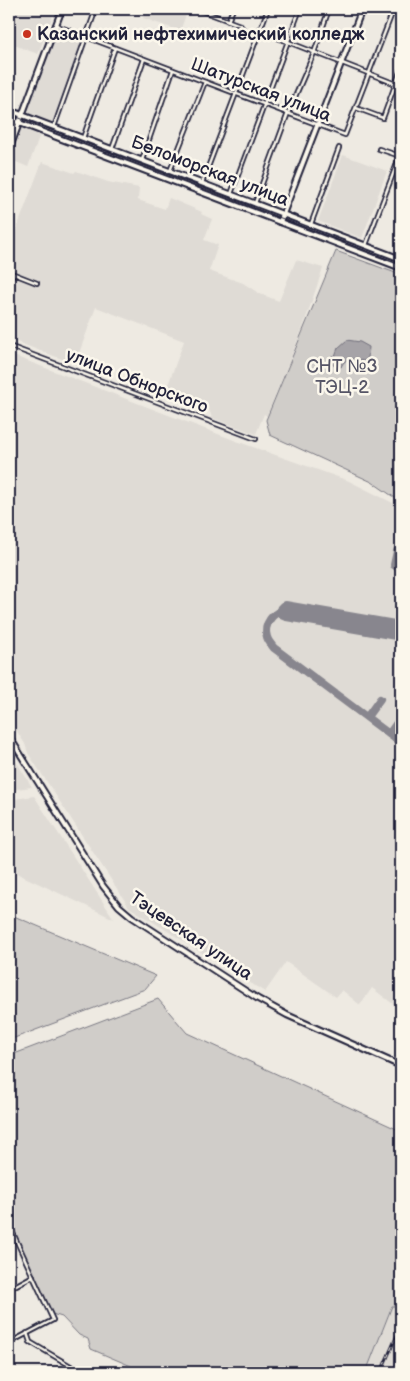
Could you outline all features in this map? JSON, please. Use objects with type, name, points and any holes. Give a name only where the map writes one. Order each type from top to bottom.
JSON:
[{"type":"main road","points":[[9,150],[62,9]]},
{"type":"main road","points":[[280,222],[362,9]]},
{"type":"main road","name":"Беломорская улица","points":[[9,110],[399,258]]},
{"type":"main road","name":"Беломорская улица","points":[[9,119],[401,268]]},
{"type":"main road","points":[[147,172],[150,163]]},
{"type":"main road","name":"Тэцевская улица","points":[[9,736],[103,886],[119,906],[132,917],[265,1003],[300,1021],[401,1066]]},
{"type":"street","points":[[54,127],[96,9]]},
{"type":"street","points":[[199,9],[240,26],[247,35],[257,39]]},
{"type":"street","points":[[228,20],[233,9]]},
{"type":"street","points":[[202,183],[268,9]]},
{"type":"street","points":[[231,194],[300,9]]},
{"type":"street","points":[[255,203],[288,113],[314,53],[329,9]]},
{"type":"street","points":[[388,9],[401,14]]},
{"type":"street","points":[[393,11],[356,108],[383,118],[401,70]]},
{"type":"street","name":"Шатурская улица","points":[[55,25],[345,135],[356,108]]},
{"type":"street","points":[[260,31],[401,86]]},
{"type":"street","points":[[83,138],[115,48]]},
{"type":"street","points":[[112,149],[144,59]]},
{"type":"street","points":[[142,160],[174,70]]},
{"type":"street","points":[[170,171],[205,82]]},
{"type":"street","points":[[311,224],[340,148]]},
{"type":"street","points":[[366,245],[401,155],[379,149]]},
{"type":"street","points":[[399,258],[401,247]]},
{"type":"street","points":[[9,272],[37,283]]},
{"type":"street","name":"улица Обнорского","points":[[9,346],[256,439]]},
{"type":"street","points":[[9,1342],[53,1320],[10,1232]]},
{"type":"street","points":[[9,1288],[33,1276]]},
{"type":"street","points":[[26,1333],[30,1342],[81,1372]]},
{"type":"shaded area","name":"Казанский нефтехимический колледж","points":[[14,9],[36,9],[53,15],[38,54],[9,43],[9,24]]},
{"type":"shaded area","points":[[146,9],[188,9],[180,31],[143,18]]},
{"type":"shaded area","points":[[58,27],[85,38],[52,123],[25,112]]},
{"type":"shaded area","points":[[20,127],[40,134],[28,167],[9,159]]},
{"type":"shaded area","points":[[343,155],[387,171],[362,238],[318,221]]},
{"type":"shaded area","points":[[42,162],[74,173],[76,171],[108,182],[139,188],[138,200],[165,209],[169,198],[202,212],[201,214],[212,219],[204,240],[218,245],[209,271],[243,283],[260,294],[279,301],[296,260],[323,268],[302,330],[267,416],[264,414],[256,434],[212,418],[209,409],[188,403],[165,393],[184,341],[96,307],[75,364],[9,339],[9,249]]},
{"type":"shaded area","points":[[347,340],[360,342],[369,347],[368,358],[364,361],[354,359],[345,361],[341,367],[333,365],[331,356],[335,356],[338,348]]},
{"type":"shaded area","points":[[9,354],[239,442],[349,481],[401,507],[401,1010],[372,988],[360,1005],[342,990],[336,997],[286,962],[265,992],[129,907],[28,753],[25,744],[9,719]]},
{"type":"shaded area","points":[[11,753],[32,787],[9,790],[9,754]]},
{"type":"shaded area","points":[[34,796],[114,919],[9,868],[9,800]]},
{"type":"shaded area","points":[[392,1306],[401,1306],[401,1372],[366,1372]]},
{"type":"green space","points":[[284,215],[401,260],[401,266],[282,221]]},
{"type":"green space","name":"СНТ №3 ТЭЦ-2","points":[[336,251],[401,275],[401,502],[372,482],[270,435],[266,420]]},
{"type":"green space","points":[[9,914],[156,976],[145,989],[9,1040]]},
{"type":"green space","points":[[158,999],[187,1033],[401,1131],[401,1306],[392,1306],[366,1372],[135,1372],[131,1366],[91,1349],[88,1339],[79,1335],[62,1317],[52,1314],[13,1229],[9,1225],[9,1056]]},
{"type":"taxiway","points":[[397,551],[394,565],[401,570]]},
{"type":"taxiway","points":[[286,611],[281,611],[273,616],[266,628],[267,637],[274,648],[401,743]]},
{"type":"taxiway","points":[[367,717],[380,699]]},
{"type":"taxiway","points":[[389,734],[401,717]]},
{"type":"runway","points":[[286,611],[401,631]]},
{"type":"tram line","points":[[9,114],[401,264]]},
{"type":"railway","points":[[381,1372],[401,1326]]},
{"type":"place","name":"Казанский нефтехимический колледж","points":[[27,34]]}]
